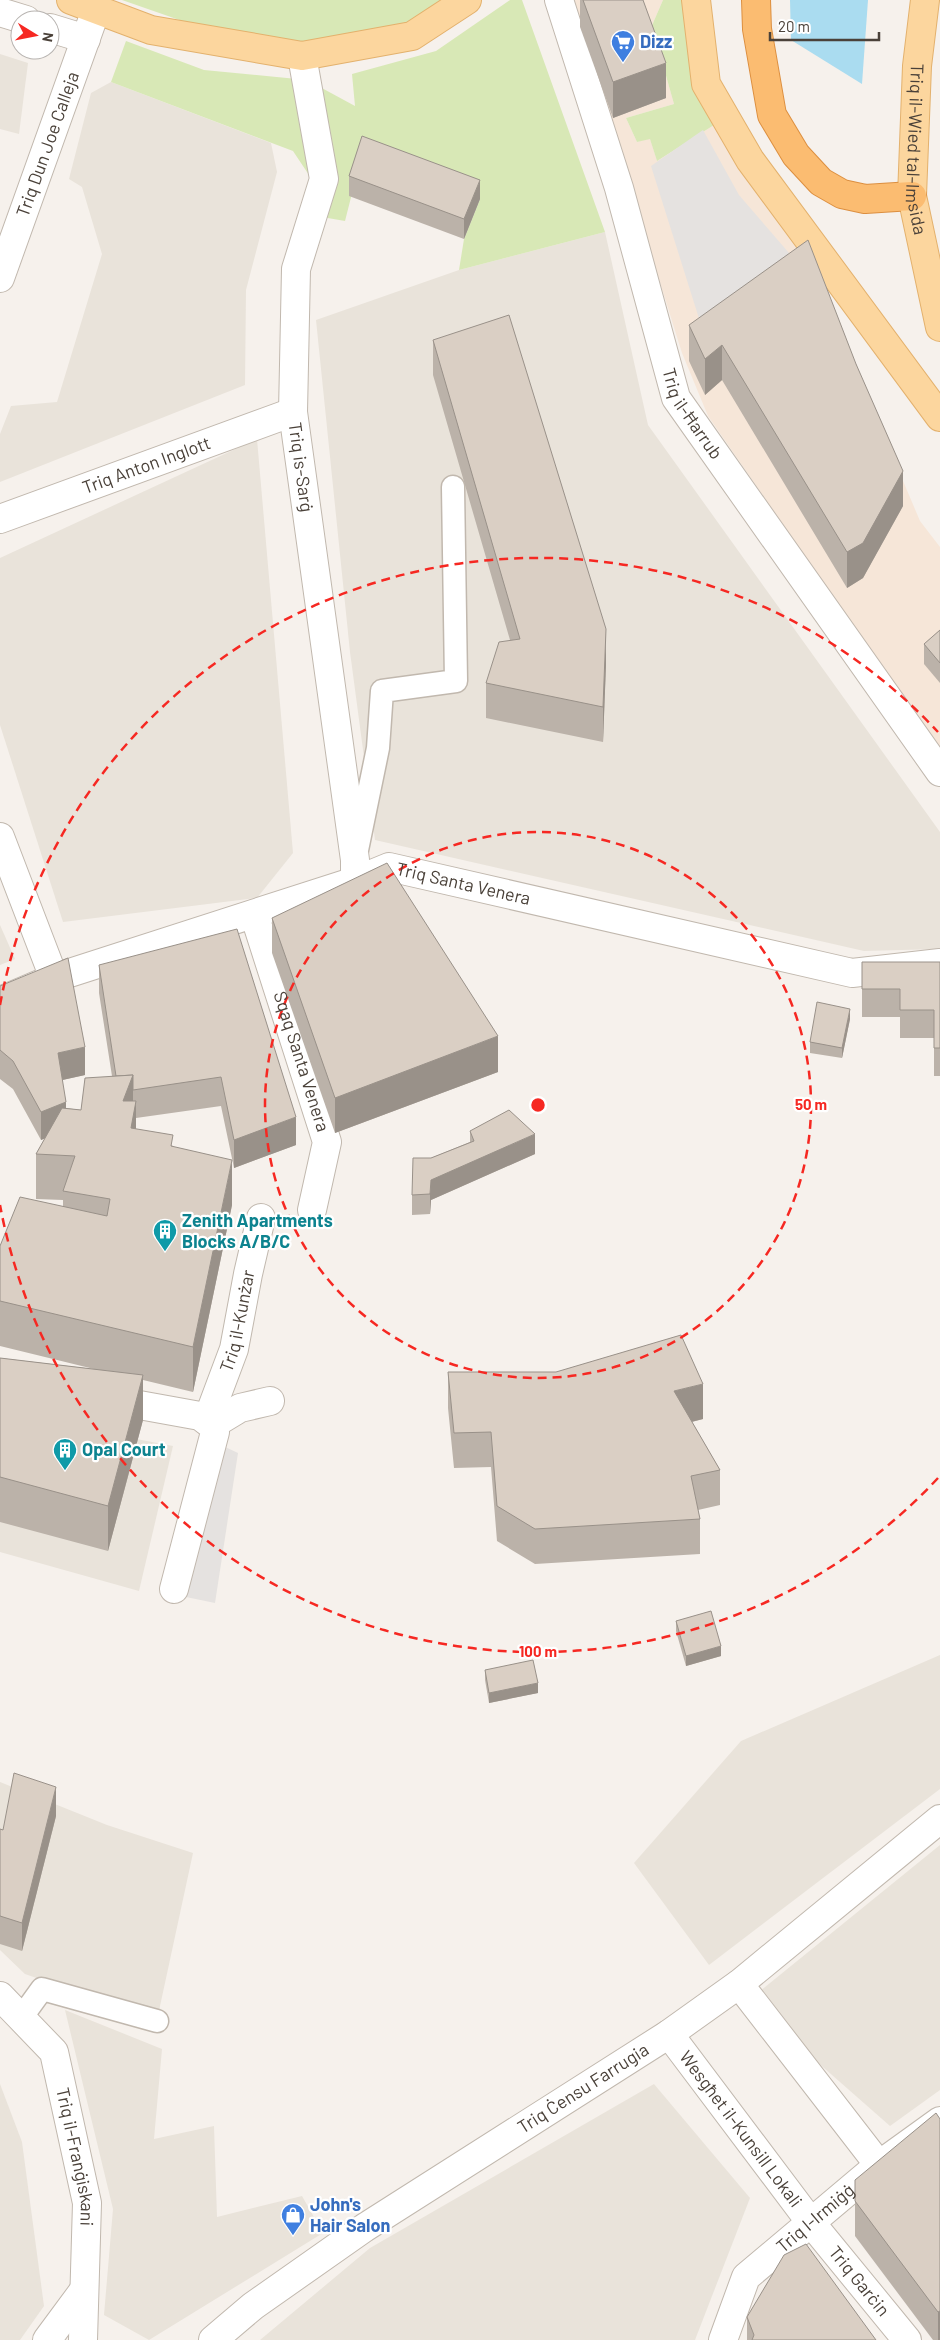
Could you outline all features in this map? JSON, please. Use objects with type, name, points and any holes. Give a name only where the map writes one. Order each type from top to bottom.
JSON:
[{"type":"highway","points":[[756,0],[757,29],[772,115],[796,155],[821,182],[842,194],[865,199],[912,196]]},
{"type":"main road","points":[[71,0],[151,30],[302,56],[412,36],[467,0]]},
{"type":"main road","points":[[696,0],[706,84],[750,160],[940,417]]},
{"type":"main road","name":"Triq il-Wied tal-Imsida","points":[[925,0],[917,66],[912,196],[940,327]]},
{"type":"street","name":"Triq il-Ħarrub","points":[[559,0],[618,188],[676,398],[940,772]]},
{"type":"street","name":"Triq Dun Joe Calleja","points":[[0,278],[96,10]]},
{"type":"street","points":[[60,31],[86,39]]},
{"type":"street","name":"Triq is-Sarġ","points":[[302,56],[324,180],[296,269],[293,412],[355,870]]},
{"type":"street","name":"Triq Anton Inglott","points":[[0,519],[293,412]]},
{"type":"street","points":[[0,837],[54,978]]},
{"type":"street","name":"Triq Santa Venera","points":[[0,1001],[54,978],[254,914],[355,870],[389,866],[852,973],[940,963]]},
{"type":"street","name":"Sqaq Santa Venera","points":[[254,914],[327,1142],[312,1210]]},
{"type":"street","name":"Triq il-Kunżar","points":[[174,1589],[215,1432],[210,1423],[234,1349],[261,1218]]},
{"type":"street","points":[[76,1395],[191,1413],[210,1423],[240,1408],[270,1401]]},
{"type":"street","name":"Triq Ċensu Farrugia","points":[[213,2340],[253,2306],[364,2228],[669,2034],[738,1984],[940,1819]]},
{"type":"street","points":[[738,1984],[879,2165]]},
{"type":"street","name":"Triq il-Franġiskani","points":[[0,1996],[54,2052],[87,2203],[83,2340]]},
{"type":"street","name":"Wesgħet il-Kunsill Lokali","points":[[669,2034],[812,2224]]},
{"type":"street","name":"Triq l-Irmiġġ","points":[[723,2340],[746,2277],[812,2224],[879,2165],[940,2121]]},
{"type":"street","name":"Triq Garċin","points":[[812,2224],[907,2340]]},
{"type":"street","points":[[47,2340],[84,2290]]},
{"type":"lane","points":[[355,870],[378,748],[382,691],[456,681],[453,488]]},
{"type":"lane","points":[[21,2018],[42,1989],[157,2021]]},
{"type":"shaded area","points":[[572,0],[663,0],[650,30],[661,58],[674,104],[626,118],[637,142],[650,138],[657,161],[714,125],[813,268],[920,521],[940,547],[940,752],[708,416],[682,353]]},
{"type":"shaded area","points":[[0,54],[10,57],[10,60],[28,63],[19,134],[0,129]]},
{"type":"shaded area","points":[[111,82],[271,143],[277,172],[246,290],[245,385],[0,482],[0,434],[11,406],[57,402],[102,254],[82,187],[69,179],[91,93]]},
{"type":"shaded area","points":[[703,130],[739,195],[808,275],[708,347],[651,166]]},
{"type":"shaded area","points":[[605,232],[648,425],[940,832],[940,949],[864,951],[375,840],[350,652],[316,320],[459,270]]},
{"type":"shaded area","points":[[257,439],[293,853],[257,898],[63,922],[0,725],[0,558]]},
{"type":"shaded area","points":[[0,925],[15,959],[0,965]]},
{"type":"shaded area","name":"Opal Court","points":[[0,1413],[173,1446],[139,1591],[0,1552]]},
{"type":"shaded area","points":[[221,1445],[238,1453],[215,1603],[186,1597]]},
{"type":"shaded area","points":[[940,1655],[940,1789],[709,1965],[634,1863],[741,1741]]},
{"type":"shaded area","points":[[0,1782],[107,1825],[193,1853],[157,2020],[25,1974],[0,1950]]},
{"type":"shaded area","points":[[940,1845],[940,2090],[890,2126],[799,2046],[759,1992]]},
{"type":"shaded area","points":[[65,2010],[162,2049],[154,2139],[214,2126],[217,2217],[302,2196],[323,2233],[149,2340],[104,2315],[113,2209]]},
{"type":"shaded area","points":[[0,2084],[22,2142],[44,2306],[20,2340],[0,2340]]},
{"type":"shaded area","points":[[654,2084],[750,2198],[695,2340],[260,2340],[370,2248]]},
{"type":"green space","points":[[122,0],[440,0],[396,34],[304,48],[188,23]]},
{"type":"green space","points":[[510,0],[522,0],[605,232],[459,270],[464,239],[480,199],[364,146],[345,221],[322,217],[325,199],[293,151],[111,82],[126,41],[204,70],[307,80],[355,106],[352,74],[436,51]]},
{"type":"green space","points":[[663,0],[687,0],[714,125],[657,161],[650,139],[637,142],[626,118],[674,104],[661,58],[650,30]]},
{"type":"water","points":[[790,0],[868,0],[862,84],[791,40]]},
{"type":"building","points":[[583,0],[643,0],[666,63],[613,82]]},
{"type":"building","points":[[362,136],[480,180],[464,219],[349,176]]},
{"type":"building","points":[[808,240],[856,364],[903,471],[863,543],[847,552],[722,345],[705,359],[689,325]]},
{"type":"building","points":[[509,315],[606,629],[603,707],[486,683],[499,642],[520,639],[433,340]]},
{"type":"building","points":[[940,630],[940,663],[924,644]]},
{"type":"building","points":[[387,863],[498,1036],[335,1098],[272,918]]},
{"type":"building","points":[[237,929],[296,1117],[234,1140],[221,1077],[133,1090],[133,1075],[116,1076],[99,965]]},
{"type":"building","points":[[68,958],[85,1047],[58,1053],[66,1102],[41,1112],[13,1061],[0,1050],[0,986]]},
{"type":"building","points":[[862,962],[940,962],[940,1048],[934,1048],[934,1010],[900,1010],[900,989],[862,989]]},
{"type":"building","points":[[817,1002],[850,1009],[842,1048],[810,1042]]},
{"type":"building","name":"Zenith Apartments Blocks A/B/C","points":[[133,1075],[123,1101],[136,1101],[131,1128],[173,1135],[171,1146],[232,1160],[193,1347],[0,1301],[0,1246],[20,1197],[107,1216],[110,1199],[63,1191],[75,1156],[36,1154],[62,1108],[81,1110],[85,1078]]},
{"type":"building","points":[[509,1110],[535,1134],[431,1180],[430,1194],[412,1195],[413,1158],[431,1158],[474,1141],[470,1131]]},
{"type":"building","points":[[681,1335],[703,1384],[674,1391],[720,1470],[691,1476],[700,1519],[535,1529],[497,1506],[491,1432],[454,1433],[448,1372],[556,1372]]},
{"type":"building","name":"Opal Court","points":[[0,1358],[143,1375],[108,1506],[0,1477]]},
{"type":"building","points":[[711,1611],[721,1646],[686,1656],[676,1621]]},
{"type":"building","points":[[533,1660],[538,1683],[489,1693],[485,1670]]},
{"type":"building","points":[[14,1773],[56,1787],[22,1923],[0,1916],[0,1829],[3,1830]]},
{"type":"building","points":[[936,2113],[940,2119],[940,2311],[938,2312],[855,2201],[855,2180]]},
{"type":"building","points":[[806,2244],[876,2340],[752,2340],[754,2335],[747,2317],[784,2255]]},
{"type":"place","name":"Dizz","points":[[623,63]]},
{"type":"place","name":"Zenith Apartments Blocks A/B/C","points":[[165,1252]]},
{"type":"place","name":"Opal Court","points":[[65,1471]]},
{"type":"place","name":"John's Hair Salon","points":[[293,2236]]}]
